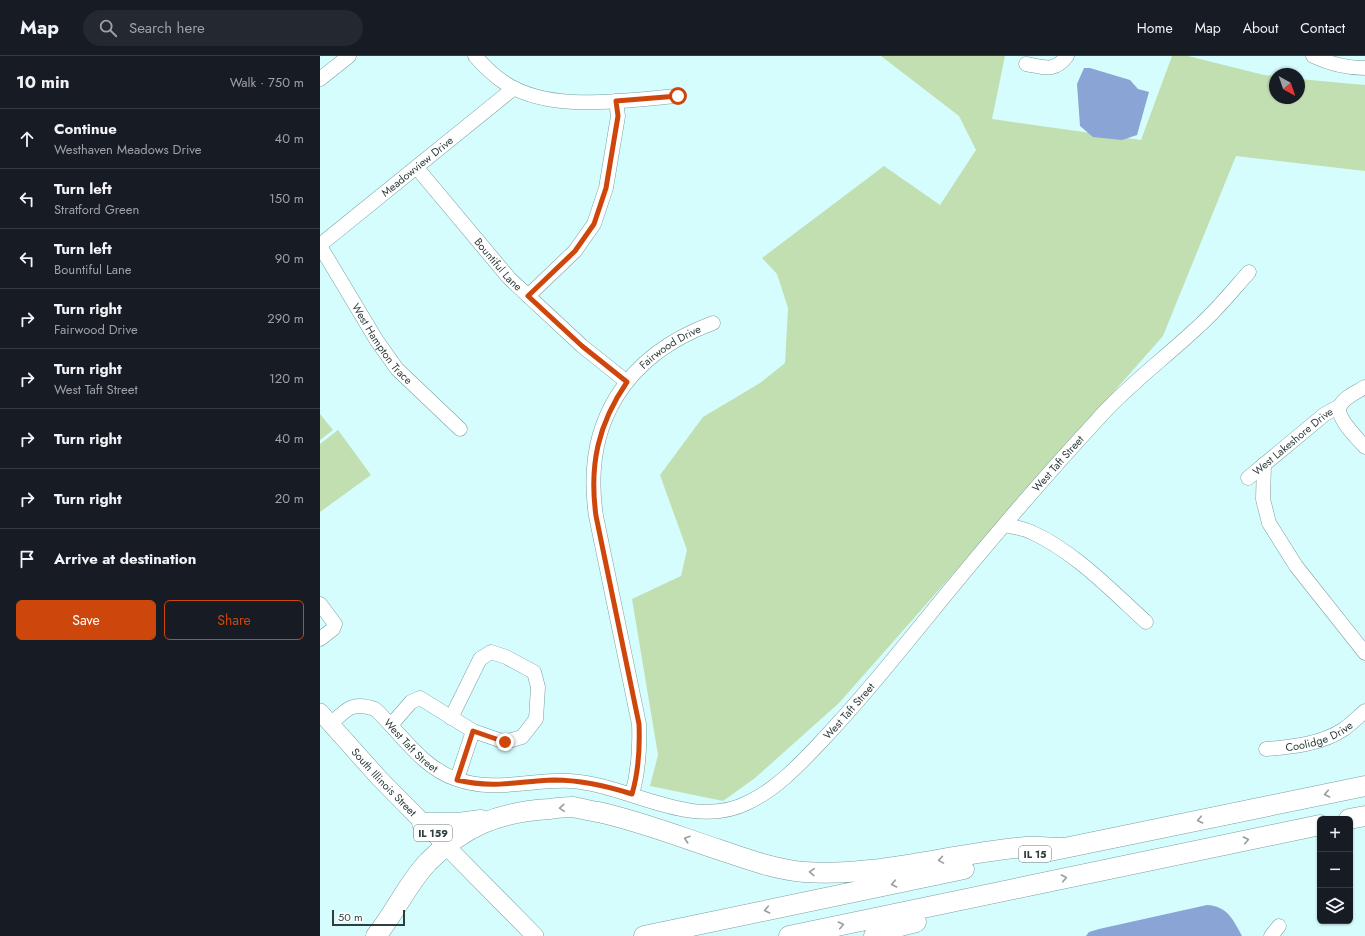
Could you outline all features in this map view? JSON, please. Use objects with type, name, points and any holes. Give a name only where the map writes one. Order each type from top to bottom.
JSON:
[{"type":"highway","name":"IL 15","points":[[644,936],[1365,786]]},
{"type":"highway","points":[[422,823],[458,823],[489,819],[529,810],[572,807],[620,817],[769,865],[801,872],[835,873],[871,871],[1027,847],[1063,848]]},
{"type":"highway","points":[[1353,818],[1365,816]]},
{"type":"highway","points":[[376,936],[388,922],[412,882],[428,863],[446,846],[470,829],[489,819]]},
{"type":"highway","points":[[789,936],[1317,826]]},
{"type":"highway","points":[[874,936],[893,928],[998,901],[1037,884]]},
{"type":"main road","name":"South Illinois Street","points":[[325,718],[422,823],[535,936]]},
{"type":"street","points":[[320,79],[349,56]]},
{"type":"street","points":[[475,56],[502,81],[514,88],[556,101],[616,101],[678,96]]},
{"type":"street","points":[[1026,64],[1049,68],[1057,66],[1067,56]]},
{"type":"street","points":[[1313,56],[1329,63],[1352,68],[1365,68]]},
{"type":"street","name":"Meadowview Drive","points":[[320,245],[514,88]]},
{"type":"street","points":[[528,296],[575,251],[594,224],[606,188],[618,116],[616,101]]},
{"type":"street","name":"Bountiful Lane","points":[[416,168],[509,278],[582,346],[627,382]]},
{"type":"street","name":"West Hampton Trace","points":[[320,245],[377,341],[397,369],[460,429]]},
{"type":"street","name":"West Taft Street","points":[[325,718],[363,704],[375,708],[430,765],[457,780],[489,786],[572,781],[612,787],[681,809],[701,812],[718,812],[746,804],[771,789],[785,778],[846,716],[1005,525],[1100,417],[1136,381],[1200,325],[1249,272]]},
{"type":"street","name":"Fairwood Drive","points":[[632,794],[639,764],[639,724],[596,516],[593,482],[595,459],[604,424],[615,399],[627,382],[655,354],[676,339],[713,323]]},
{"type":"street","name":"West Lakeshore Drive","points":[[1248,478],[1325,414],[1340,406],[1348,398],[1365,387]]},
{"type":"street","points":[[1340,406],[1342,418],[1365,447]]},
{"type":"street","points":[[1264,464],[1263,499],[1269,523],[1296,566],[1323,602],[1365,653]]},
{"type":"street","points":[[1005,525],[1030,531],[1050,542],[1090,572],[1146,622]]},
{"type":"street","points":[[320,604],[335,624],[333,628],[320,639]]},
{"type":"street","points":[[391,725],[411,702],[420,698],[451,718],[473,731],[505,742],[522,737],[536,719],[538,687],[534,672],[506,656],[491,652],[480,659],[451,718]]},
{"type":"street","name":"Coolidge Drive","points":[[1266,749],[1297,746],[1321,739],[1342,730],[1365,711]]},
{"type":"street","points":[[457,780],[473,731]]},
{"type":"green space","points":[[881,56],[1005,56],[992,119],[1141,140],[1172,56],[1188,56],[1269,75],[1269,104],[1305,104],[1305,80],[1365,85],[1365,171],[1236,156],[1163,336],[839,703],[755,778],[723,801],[650,786],[658,755],[632,599],[681,576],[687,550],[660,475],[703,417],[760,383],[785,363],[788,308],[777,274],[762,258],[884,166],[940,205],[976,150],[959,116]]},
{"type":"green space","points":[[320,414],[333,430],[320,440]]},
{"type":"green space","points":[[338,430],[371,475],[320,512],[320,444]]},
{"type":"water","points":[[1084,68],[1090,68],[1130,80],[1138,89],[1149,92],[1137,135],[1122,140],[1093,137],[1080,126],[1077,84]]},
{"type":"water","points":[[1207,905],[1220,908],[1229,914],[1242,936],[1086,936],[1089,932],[1099,929]]},
{"type":"route","points":[[505,742],[473,731],[457,780],[489,786],[553,780],[572,781],[612,787],[632,794],[638,772],[640,750],[639,724],[596,516],[593,482],[599,438],[606,417],[615,399],[627,382],[582,346],[528,296],[575,251],[594,224],[606,188],[618,116],[616,101],[678,96]]}]
